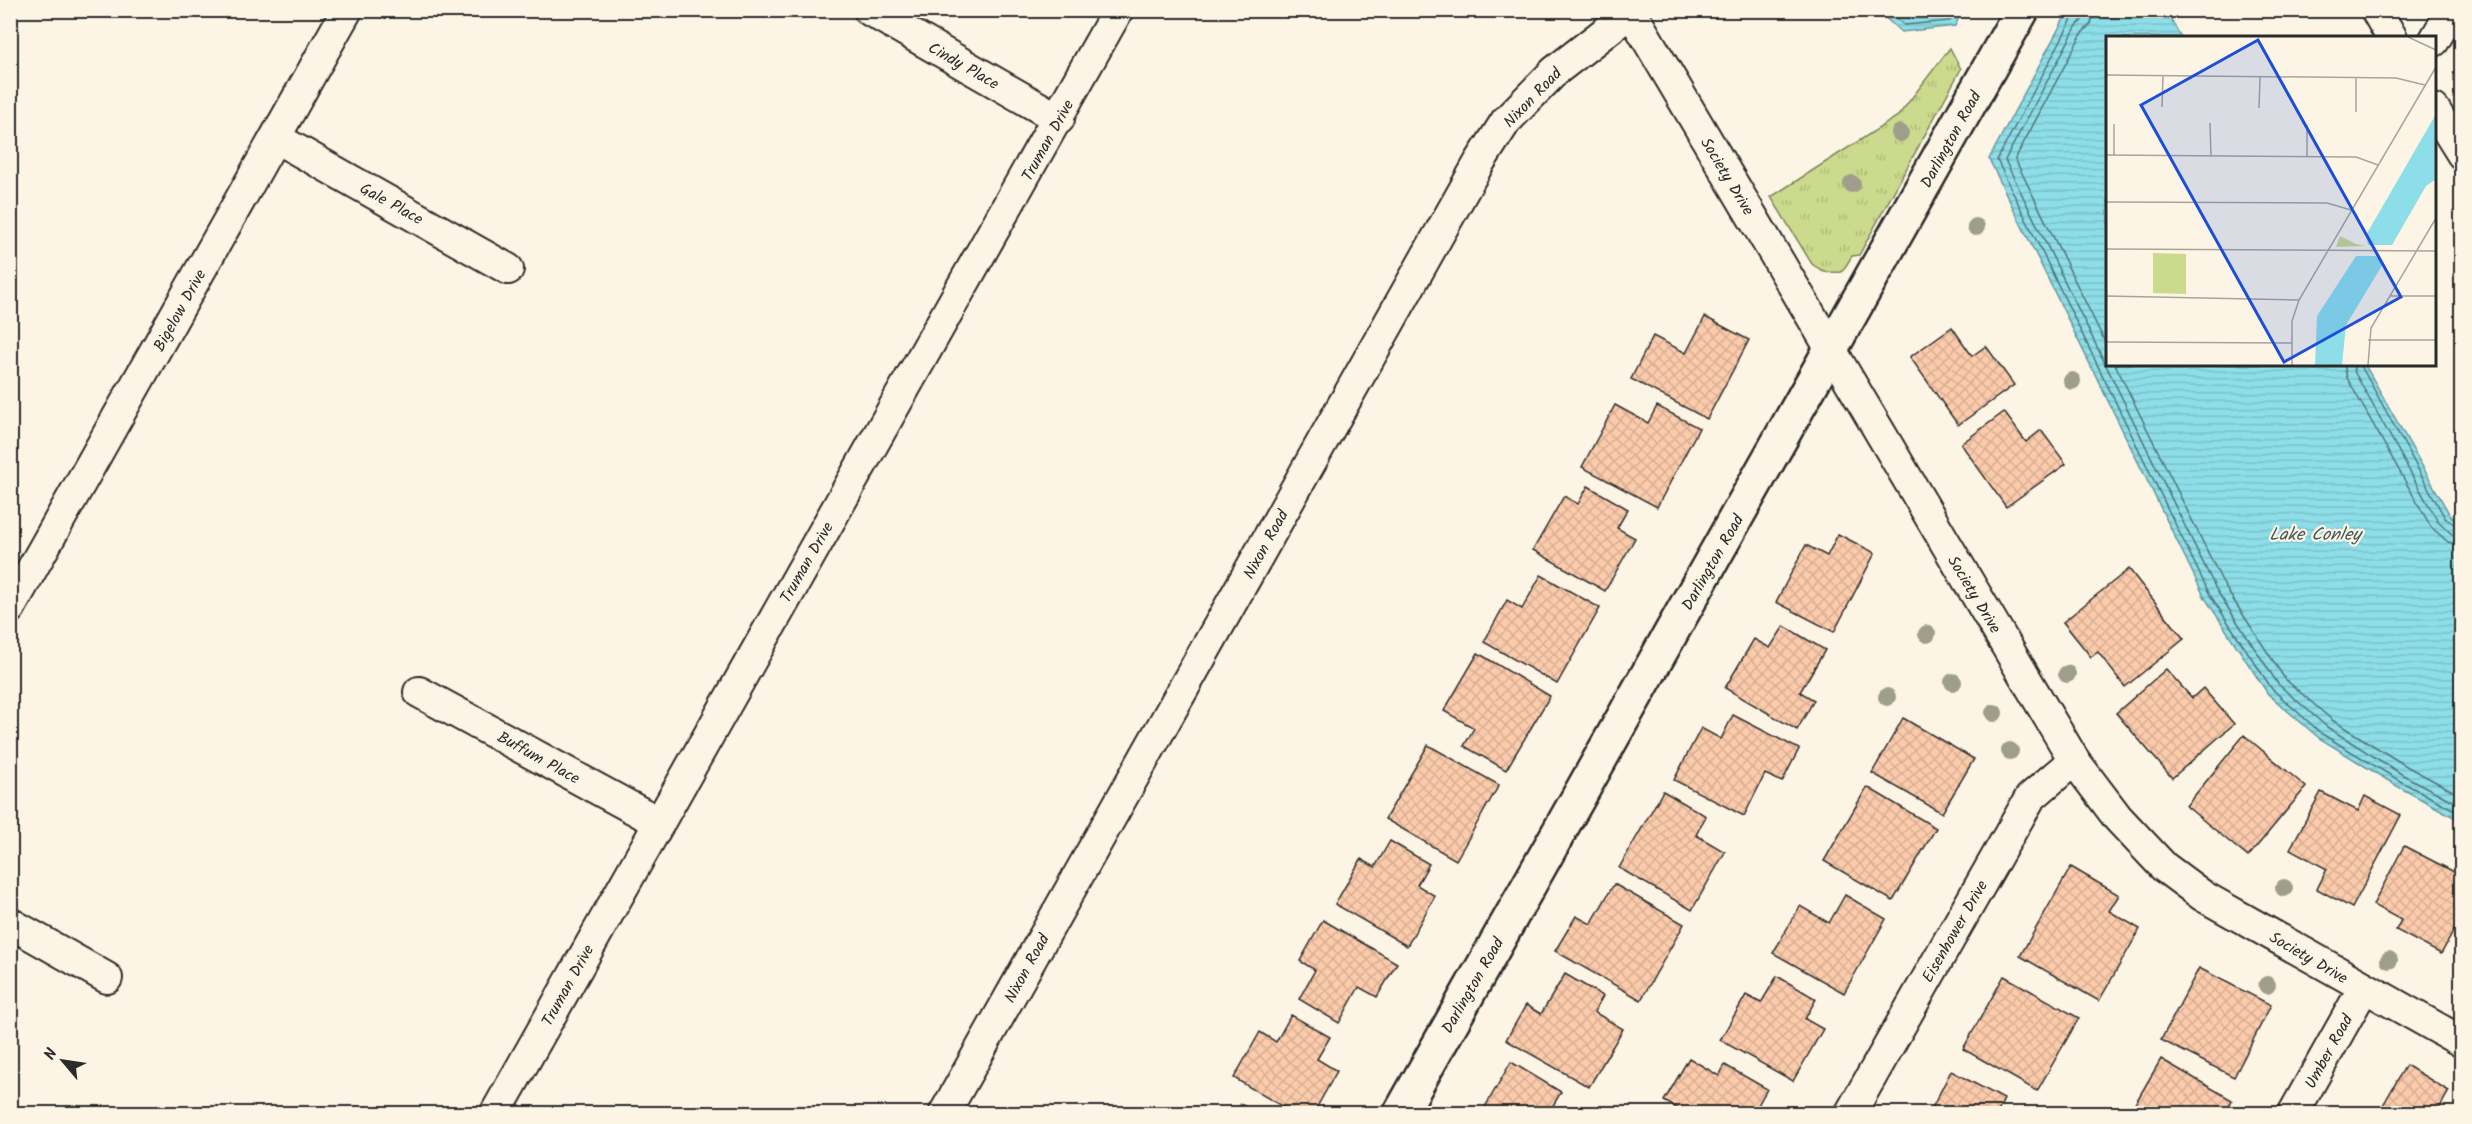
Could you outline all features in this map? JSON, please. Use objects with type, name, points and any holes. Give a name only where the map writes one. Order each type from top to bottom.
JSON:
[{"type":"street","name":"Bigelow Drive","points":[[10,608],[347,10]]},
{"type":"street","name":"Cindy Place","points":[[869,10],[1059,119]]},
{"type":"street","name":"Truman Drive","points":[[495,1113],[658,822],[1059,119],[1118,10]]},
{"type":"street","name":"Darlington Road","points":[[1400,1113],[2022,10]]},
{"type":"street","points":[[2376,10],[2391,36]]},
{"type":"street","points":[[2436,38],[2452,10]]},
{"type":"street","name":"Society Drive","points":[[1631,11],[2074,760],[2118,818],[2164,867],[2203,896],[2363,989],[2462,1042]]},
{"type":"street","name":"Nixon Road","points":[[944,1113],[1479,163],[1506,121],[1555,71],[1631,11]]},
{"type":"street","points":[[2436,112],[2462,154]]},
{"type":"street","name":"Gale Place","points":[[276,138],[508,269]]},
{"type":"street","name":"Buffum Place","points":[[419,692],[658,822]]},
{"type":"street","name":"Eisenhower Drive","points":[[1850,1113],[2030,798],[2074,760]]},
{"type":"street","points":[[10,923],[107,978]]},
{"type":"street","name":"Umber Road","points":[[2293,1113],[2363,989]]},
{"type":"green space","points":[[1950,48],[1961,69],[1859,255],[1852,256],[1842,272],[1819,269],[1812,264],[1771,197],[1898,116]]},
{"type":"water","name":"Lake Conley","points":[[2077,10],[2166,11],[2180,36],[2106,36],[2106,366],[2366,366],[2450,515],[2461,525],[2461,821],[2397,786],[2319,738],[2268,694],[2205,598],[1989,159],[2066,15]]},
{"type":"water","points":[[1878,11],[1962,11],[1955,26],[1901,32]]},
{"type":"building","points":[[1705,317],[1749,340],[1707,419],[1631,379],[1653,336],[1686,353]]},
{"type":"building","points":[[1952,327],[1972,356],[1986,346],[2014,385],[1958,425],[1910,357]]},
{"type":"building","points":[[1615,405],[1648,423],[1657,406],[1699,428],[1657,507],[1582,467]]},
{"type":"building","points":[[2004,412],[2026,442],[2041,430],[2066,464],[2006,507],[1961,444]]},
{"type":"building","points":[[1588,486],[1628,509],[1617,528],[1635,538],[1605,591],[1533,550],[1564,496],[1578,504]]},
{"type":"building","points":[[1838,534],[1875,553],[1834,632],[1776,602],[1806,545],[1827,556]]},
{"type":"building","points":[[2129,569],[2184,639],[2125,687],[2098,652],[2091,657],[2063,622]]},
{"type":"building","points":[[1541,575],[1600,608],[1557,684],[1484,642],[1507,600],[1522,609]]},
{"type":"building","points":[[1784,626],[1825,650],[1800,692],[1814,700],[1797,730],[1725,688],[1754,639],[1770,648]]},
{"type":"building","points":[[1478,653],[1550,696],[1506,770],[1464,746],[1474,728],[1444,711]]},
{"type":"building","points":[[2166,669],[2192,698],[2203,688],[2234,724],[2172,778],[2116,713]]},
{"type":"building","points":[[1733,715],[1799,749],[1782,782],[1765,774],[1744,816],[1674,780],[1701,728],[1721,739]]},
{"type":"building","points":[[1903,718],[1974,759],[1942,813],[1872,773]]},
{"type":"building","points":[[2244,735],[2306,787],[2248,857],[2186,806]]},
{"type":"building","points":[[1428,745],[1499,785],[1456,860],[1385,819]]},
{"type":"building","points":[[1867,787],[1936,828],[1893,901],[1824,861]]},
{"type":"building","points":[[1663,791],[1706,816],[1696,835],[1725,852],[1692,910],[1619,868]]},
{"type":"building","points":[[2321,792],[2358,811],[2365,796],[2401,815],[2352,908],[2317,889],[2327,869],[2290,849]]},
{"type":"building","points":[[1390,841],[1429,864],[1417,885],[1435,896],[1407,946],[1335,904],[1361,859],[1375,867]]},
{"type":"building","points":[[2404,846],[2462,876],[2462,916],[2441,954],[2396,930],[2401,920],[2373,905]]},
{"type":"building","points":[[2071,867],[2119,895],[2109,911],[2140,929],[2099,1001],[2020,956]]},
{"type":"building","points":[[1614,884],[1684,924],[1641,1000],[1555,951],[1576,916],[1591,924]]},
{"type":"building","points":[[1845,895],[1886,919],[1844,993],[1773,953],[1800,906],[1829,923]]},
{"type":"building","points":[[1323,920],[1397,963],[1377,997],[1359,987],[1339,1023],[1299,999],[1315,970],[1300,961]]},
{"type":"building","points":[[2199,968],[2271,1005],[2234,1077],[2161,1040]]},
{"type":"building","points":[[1565,974],[1603,996],[1594,1012],[1623,1029],[1589,1087],[1506,1040],[1526,1005],[1541,1014]]},
{"type":"building","points":[[1777,976],[1816,999],[1805,1019],[1823,1029],[1793,1081],[1720,1040],[1746,995],[1761,1003]]},
{"type":"building","points":[[2004,976],[2079,1018],[2037,1091],[1963,1049]]},
{"type":"building","points":[[1291,1015],[1330,1037],[1317,1059],[1337,1071],[1313,1114],[1295,1114],[1234,1078],[1260,1032],[1276,1042]]},
{"type":"building","points":[[1689,1058],[1719,1076],[1725,1065],[1767,1089],[1753,1114],[1680,1114],[1682,1111],[1664,1101]]},
{"type":"building","points":[[2161,1059],[2232,1100],[2225,1114],[2129,1114]]},
{"type":"building","points":[[1511,1062],[1561,1092],[1548,1114],[1481,1114]]},
{"type":"building","points":[[2406,1065],[2449,1091],[2436,1114],[2378,1114]]},
{"type":"building","points":[[1951,1071],[2004,1099],[1997,1114],[1929,1114]]},
{"type":"building","points":[[1241,1104],[1258,1114],[1236,1114]]}]
